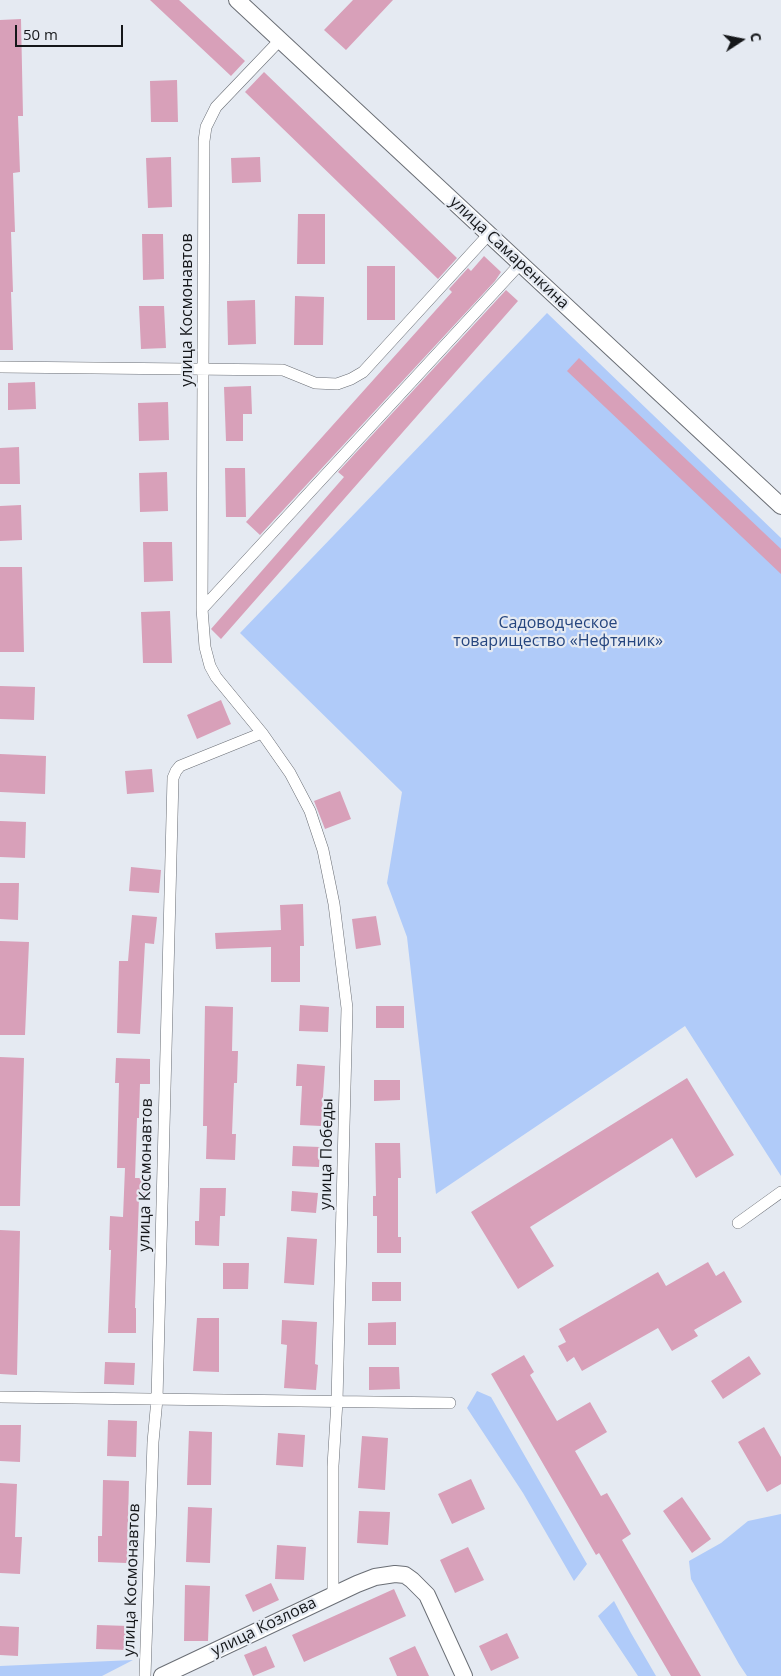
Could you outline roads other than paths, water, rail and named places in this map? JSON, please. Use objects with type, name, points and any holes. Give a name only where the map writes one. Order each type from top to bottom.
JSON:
[{"type":"main road","name":"улица Самаренкина","points":[[237,0],[781,506]]},
{"type":"main road","name":"улица Козлова","points":[[162,1676],[332,1594],[366,1580],[395,1574],[405,1575],[420,1586],[431,1604],[464,1676]]},
{"type":"street","name":"улица Космонавтов","points":[[145,1676],[153,1442],[157,1399],[173,778],[180,766],[262,733],[216,677],[206,652],[202,609],[204,141],[209,117],[226,95],[280,40]]},
{"type":"street","points":[[0,367],[283,370],[300,378],[326,385],[351,379],[363,372],[489,234]]},
{"type":"street","points":[[202,609],[520,264]]},
{"type":"street","name":"улица Победы","points":[[262,733],[290,773],[310,811],[323,850],[334,904],[347,1008],[338,1401],[333,1466],[332,1594]]},
{"type":"street","points":[[738,1223],[781,1192]]},
{"type":"street","points":[[0,1397],[450,1403]]},
{"type":"park label","name":"Садоводческое товарищество «Нефтяник»","points":[[558,632]]}]
